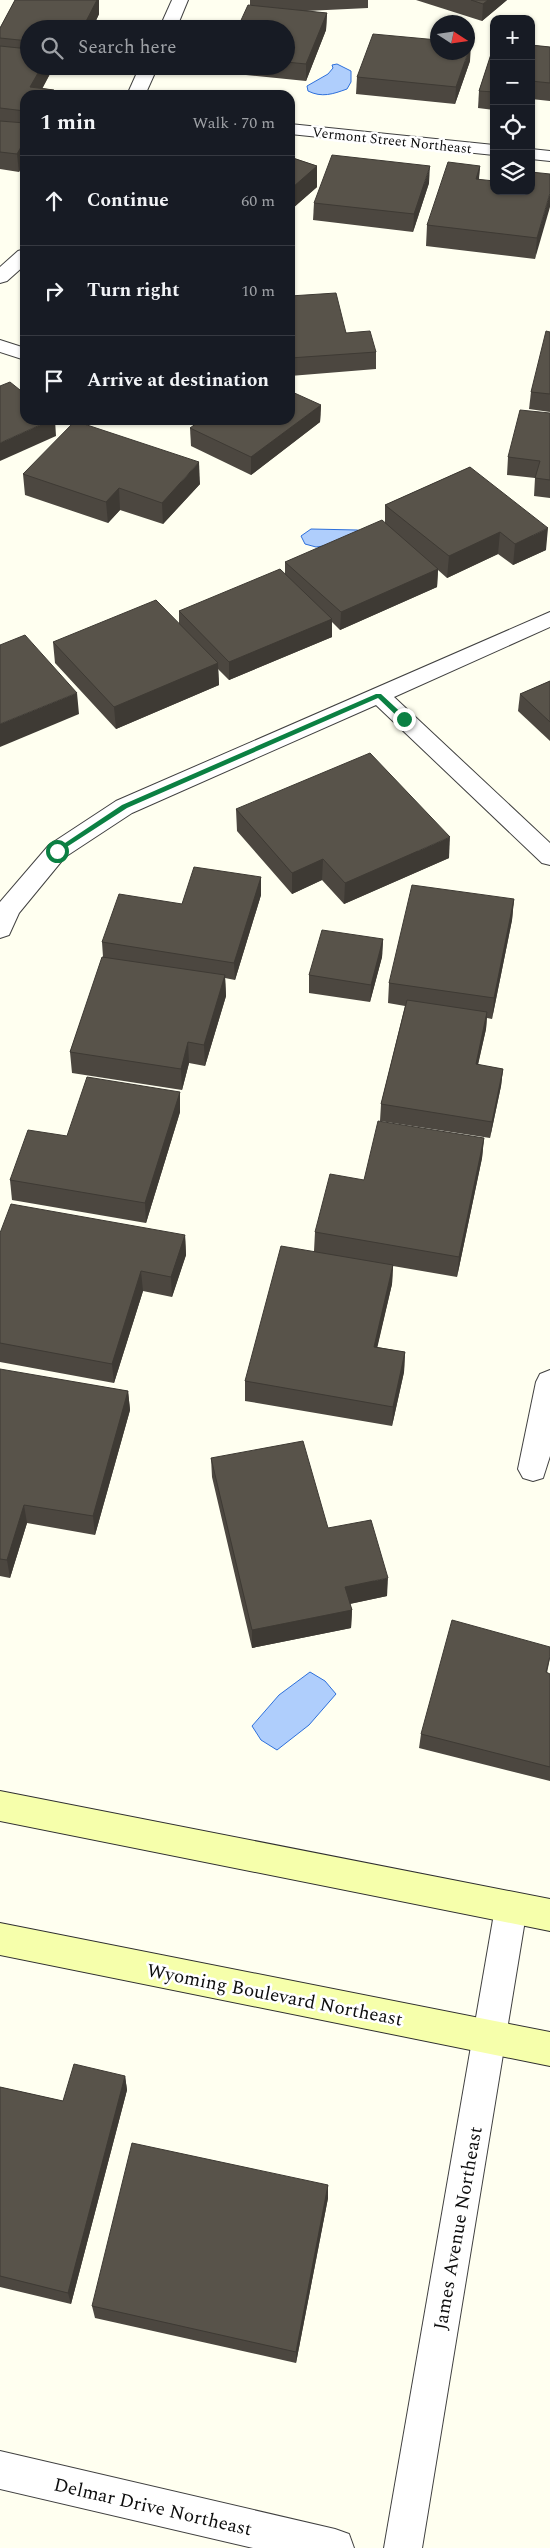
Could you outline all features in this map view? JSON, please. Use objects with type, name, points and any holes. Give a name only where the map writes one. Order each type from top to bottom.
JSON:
[{"type":"main road","points":[[0,1806],[550,1915]]},
{"type":"main road","name":"Wyoming Boulevard Northeast","points":[[0,1939],[550,2049]]},
{"type":"street","points":[[171,20],[180,0]]},
{"type":"street","points":[[138,90],[145,75]]},
{"type":"street","name":"Vermont Street Northeast","points":[[295,130],[490,150]]},
{"type":"street","points":[[535,154],[550,156]]},
{"type":"street","points":[[0,277],[20,259]]},
{"type":"street","points":[[0,346],[20,352]]},
{"type":"street","points":[[0,929],[8,909],[57,851],[124,807],[550,619]]},
{"type":"street","points":[[379,695],[550,857]]},
{"type":"street","points":[[533,1469],[550,1382]]},
{"type":"street","name":"James Avenue Northeast","points":[[404,2548],[510,1908]]},
{"type":"street","name":"Delmar Drive Northeast","points":[[0,2470],[334,2548]]},
{"type":"water","points":[[337,64],[351,71],[351,82],[347,89],[323,95],[308,91],[307,86],[328,74],[333,68],[332,65]]},
{"type":"water","points":[[311,529],[362,531],[359,541],[316,547],[305,544],[301,536]]},
{"type":"water","points":[[310,1672],[325,1681],[336,1694],[309,1725],[277,1750],[261,1740],[252,1726],[279,1695]]},
{"type":"building","points":[[15,0],[97,0],[87,20],[20,20],[20,40],[0,38],[0,28]]},
{"type":"building","points":[[471,0],[488,0],[483,4]]},
{"type":"building","points":[[248,5],[327,13],[306,64],[295,63],[295,20],[241,20]]},
{"type":"building","points":[[373,34],[430,39],[430,60],[465,60],[456,87],[357,77]]},
{"type":"building","points":[[535,45],[550,47],[550,83],[535,81]]},
{"type":"building","points":[[0,46],[20,48],[20,75],[37,75],[30,87],[54,90],[20,90],[20,110],[0,108]]},
{"type":"building","points":[[490,57],[490,92],[479,91]]},
{"type":"building","points":[[0,121],[20,123],[20,149],[17,154],[0,152]]},
{"type":"building","points":[[332,155],[430,166],[414,214],[314,203]]},
{"type":"building","points":[[295,159],[317,166],[295,185]]},
{"type":"building","points":[[448,162],[480,166],[476,179],[490,181],[490,195],[535,195],[535,172],[550,174],[550,193],[537,238],[427,225]]},
{"type":"building","points":[[336,293],[346,333],[370,331],[376,352],[295,358],[295,296]]},
{"type":"building","points":[[546,331],[550,332],[550,394],[531,392]]},
{"type":"building","points":[[10,382],[20,390],[20,425],[40,425],[0,443],[0,386]]},
{"type":"building","points":[[295,393],[321,405],[295,424]]},
{"type":"building","points":[[520,410],[550,413],[550,480],[535,478],[540,461],[508,457]]},
{"type":"building","points":[[71,425],[87,425],[199,462],[162,503],[119,488],[106,502],[23,474]]},
{"type":"building","points":[[194,425],[294,425],[251,457],[190,428]]},
{"type":"building","points":[[470,467],[548,528],[515,544],[500,532],[449,556],[385,505]]},
{"type":"building","points":[[382,520],[438,569],[341,612],[285,562]]},
{"type":"building","points":[[280,569],[332,619],[229,662],[179,611]]},
{"type":"building","points":[[156,600],[218,663],[114,707],[53,642]]},
{"type":"building","points":[[25,635],[77,693],[0,724],[0,645]]},
{"type":"building","points":[[550,681],[550,722],[520,694]]},
{"type":"building","points":[[370,753],[450,837],[345,883],[323,859],[292,873],[236,809]]},
{"type":"building","points":[[194,867],[261,877],[234,963],[102,942],[119,894],[182,904]]},
{"type":"building","points":[[412,885],[514,899],[494,998],[389,983]]},
{"type":"building","points":[[322,930],[383,939],[371,985],[309,975]]},
{"type":"building","points":[[102,957],[225,975],[204,1045],[188,1042],[181,1069],[70,1052]]},
{"type":"building","points":[[407,1000],[487,1012],[476,1064],[503,1069],[492,1122],[381,1104]]},
{"type":"building","points":[[87,1077],[180,1092],[145,1203],[10,1180],[28,1130],[67,1136]]},
{"type":"building","points":[[378,1121],[484,1138],[459,1257],[315,1232],[330,1174],[364,1180]]},
{"type":"building","points":[[11,1204],[185,1235],[171,1277],[141,1271],[112,1364],[0,1343],[0,1233]]},
{"type":"building","points":[[281,1246],[393,1265],[374,1347],[405,1352],[393,1407],[245,1381]]},
{"type":"building","points":[[0,1369],[128,1391],[93,1516],[24,1505],[7,1560],[0,1559]]},
{"type":"building","points":[[303,1441],[328,1528],[371,1520],[388,1578],[345,1587],[352,1610],[252,1630],[211,1458]]},
{"type":"building","points":[[452,1620],[550,1647],[546,1672],[550,1674],[550,1767],[421,1734]]},
{"type":"building","points":[[74,2064],[125,2076],[68,2293],[0,2276],[0,2087],[63,2101]]},
{"type":"building","points":[[132,2143],[328,2185],[296,2352],[92,2306]]},
{"type":"route","points":[[57,851],[124,807],[379,695],[404,719]]}]
